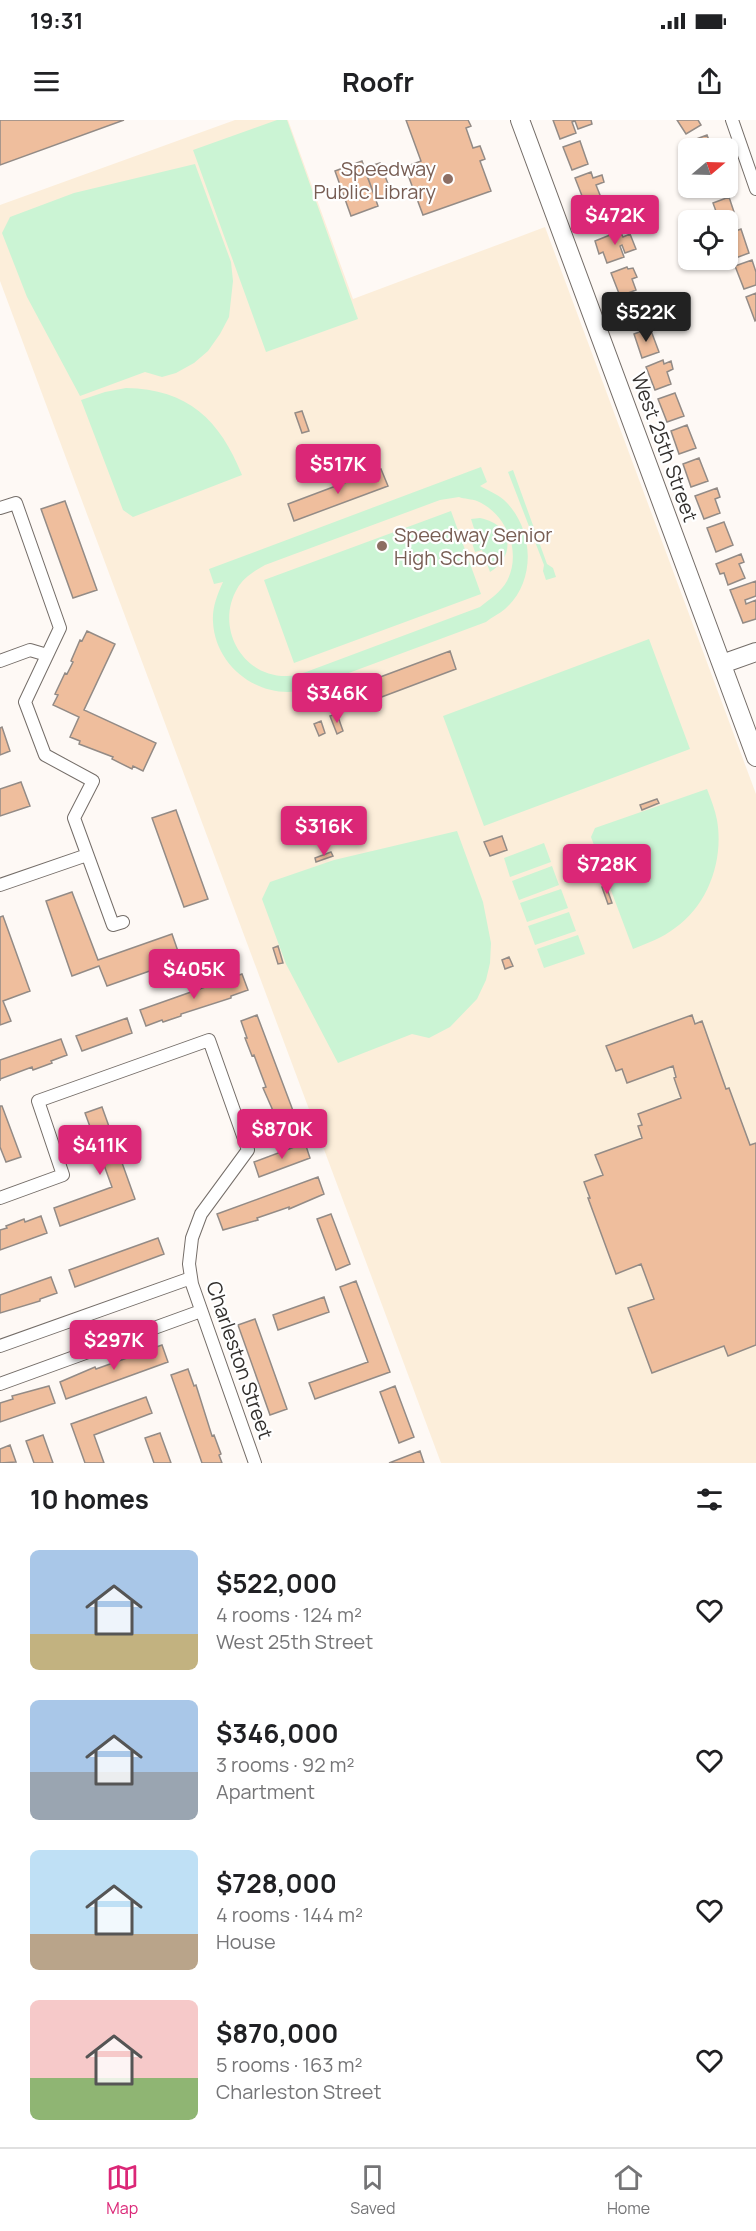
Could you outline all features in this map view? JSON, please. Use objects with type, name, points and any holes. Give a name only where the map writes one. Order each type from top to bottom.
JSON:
[{"type":"street","name":"West 25th Street","points":[[520,120],[756,757]]},
{"type":"street","points":[[732,120],[756,189]]},
{"type":"street","points":[[0,508],[15,503],[60,628],[25,702],[45,755],[93,781],[74,818],[113,925],[123,922]]},
{"type":"street","points":[[0,661],[30,650],[48,655]]},
{"type":"street","points":[[722,664],[756,652]]},
{"type":"street","points":[[0,885],[87,855]]},
{"type":"street","name":"Charleston Street","points":[[0,1198],[63,1175],[38,1101],[209,1040],[248,1150],[197,1222],[190,1249],[191,1278],[255,1463]]},
{"type":"street","points":[[0,1346],[191,1278]]},
{"type":"street","points":[[0,1383],[201,1311]]},
{"type":"shaded area","name":"Speedway Senior High School","points":[[235,120],[288,120],[353,299],[545,227],[756,794],[756,1463],[441,1463],[0,281],[0,205]]},
{"type":"green space","points":[[277,120],[287,120],[358,319],[266,352],[193,150]]},
{"type":"green space","points":[[195,164],[231,262],[233,281],[229,317],[208,351],[194,363],[176,373],[162,377],[145,372],[80,396],[27,297],[2,233],[10,217],[74,193]]},
{"type":"green space","points":[[126,388],[167,394],[199,411],[223,438],[242,475],[133,517],[123,510],[81,400]]},
{"type":"green space","points":[[481,467],[487,482],[480,486],[504,500],[514,512],[526,539],[528,554],[523,584],[515,597],[505,609],[486,622],[311,687],[291,692],[260,687],[237,672],[227,661],[215,636],[213,622],[215,602],[223,582],[214,584],[209,569]],"holes":[[[459,497],[477,501],[488,507],[504,524],[512,546],[511,570],[505,585],[480,607],[294,675],[271,674],[257,668],[237,647],[231,633],[229,619],[231,604],[239,585],[253,572],[265,565],[440,500]]]},
{"type":"green space","points":[[513,470],[547,564],[553,568],[556,577],[546,580],[544,565],[508,472]]},
{"type":"green space","points":[[451,511],[481,594],[294,663],[264,580]]},
{"type":"green space","points":[[480,518],[491,521],[499,527],[507,541],[504,557],[499,565],[490,572],[482,550],[475,552],[472,543],[478,541],[471,519]]},
{"type":"green space","points":[[649,639],[690,749],[484,826],[443,716]]},
{"type":"green space","points":[[707,789],[713,804],[719,835],[715,866],[705,894],[687,918],[675,928],[633,949],[591,837],[595,828]]},
{"type":"green space","points":[[457,831],[483,902],[491,943],[486,980],[477,999],[450,1027],[429,1038],[412,1034],[338,1063],[286,964],[262,899],[270,882],[334,860]]},
{"type":"green space","points":[[544,843],[551,862],[510,877],[504,858]]},
{"type":"green space","points":[[552,866],[559,885],[519,900],[512,881]]},
{"type":"green space","points":[[561,889],[568,908],[527,922],[520,903]]},
{"type":"green space","points":[[569,912],[576,931],[535,945],[528,926]]},
{"type":"green space","points":[[578,935],[585,954],[544,968],[537,949]]},
{"type":"building","points":[[0,120],[124,120],[0,165]]},
{"type":"building","name":"Speedway Public Library","points":[[406,120],[468,120],[471,126],[466,128],[473,148],[480,146],[485,159],[480,161],[491,191],[423,215],[405,167],[421,161]]},
{"type":"building","points":[[553,120],[591,120],[592,124],[578,129],[575,121],[572,122],[576,133],[560,139]]},
{"type":"building","points":[[677,120],[698,120],[701,125],[686,134]]},
{"type":"building","points":[[580,141],[588,164],[572,170],[563,147]]},
{"type":"building","points":[[362,161],[378,206],[351,216],[335,171]]},
{"type":"building","points":[[380,163],[392,194],[376,200],[364,168]]},
{"type":"building","points":[[591,172],[593,178],[602,175],[604,182],[596,185],[600,195],[584,201],[575,178]]},
{"type":"building","points":[[729,198],[733,210],[716,210],[713,203]]},
{"type":"building","points":[[603,202],[612,226],[596,232],[587,209]]},
{"type":"building","points":[[741,229],[749,253],[738,257],[738,230]]},
{"type":"building","points":[[620,231],[623,237],[630,234],[636,249],[625,253],[622,245],[620,246],[624,257],[607,263],[603,252],[599,254],[595,241]]},
{"type":"building","points":[[752,260],[756,272],[756,285],[744,289],[737,270],[738,265]]},
{"type":"building","points":[[627,267],[628,269],[633,268],[637,277],[632,279],[636,290],[620,296],[611,273]]},
{"type":"building","points":[[756,293],[756,320],[755,321],[746,297]]},
{"type":"building","points":[[639,297],[648,321],[631,327],[622,303]]},
{"type":"building","points":[[650,328],[659,352],[642,358],[634,334]]},
{"type":"building","points":[[663,360],[664,364],[671,361],[673,369],[667,372],[671,384],[655,390],[646,367]]},
{"type":"building","points":[[675,393],[684,416],[667,422],[658,399]]},
{"type":"building","points":[[302,411],[309,431],[302,433],[295,413]]},
{"type":"building","points":[[687,425],[696,448],[679,454],[671,431]]},
{"type":"building","points":[[699,458],[708,481],[691,487],[683,464]]},
{"type":"building","points":[[381,469],[388,486],[294,521],[288,504]]},
{"type":"building","points":[[717,488],[720,497],[715,499],[720,513],[704,519],[695,496]]},
{"type":"building","points":[[65,501],[97,590],[73,598],[41,509]]},
{"type":"building","points":[[724,522],[733,545],[716,552],[707,528]]},
{"type":"building","points":[[741,554],[744,562],[739,564],[745,578],[728,585],[724,573],[720,574],[716,564]]},
{"type":"building","points":[[756,581],[756,596],[745,600],[746,604],[756,600],[756,619],[743,623],[730,590]]},
{"type":"building","points":[[87,631],[115,644],[84,710],[156,743],[143,771],[133,766],[132,769],[112,759],[113,757],[79,744],[80,741],[70,737],[79,717],[53,705],[58,695],[55,694],[73,662],[71,661],[80,640],[82,641]]},
{"type":"building","points":[[450,651],[456,669],[363,704],[356,686]]},
{"type":"building","points":[[337,714],[343,731],[337,734],[330,716]]},
{"type":"building","points":[[321,721],[325,733],[319,736],[314,724]]},
{"type":"building","points":[[2,727],[10,751],[0,755],[0,728]]},
{"type":"building","points":[[21,782],[30,806],[0,816],[0,789]]},
{"type":"building","points":[[657,799],[659,803],[642,810],[640,805]]},
{"type":"building","points":[[176,810],[208,899],[184,907],[152,818]]},
{"type":"building","points":[[502,836],[507,850],[490,856],[484,842]]},
{"type":"building","points":[[331,852],[333,856],[316,862],[315,858]]},
{"type":"building","points":[[606,886],[612,903],[608,904],[602,887]]},
{"type":"building","points":[[72,892],[98,960],[172,934],[181,960],[107,986],[99,966],[72,976],[46,901]]},
{"type":"building","points":[[3,916],[30,991],[3,1001],[11,1021],[0,1025],[0,917]]},
{"type":"building","points":[[278,946],[283,963],[278,964],[273,948]]},
{"type":"building","points":[[509,957],[513,966],[505,969],[502,960]]},
{"type":"building","points":[[242,974],[248,990],[181,1014],[181,1016],[146,1026],[140,1010]]},
{"type":"building","points":[[257,1015],[295,1116],[278,1122],[263,1088],[266,1087],[245,1038],[247,1038],[241,1021]]},
{"type":"building","points":[[692,1015],[695,1024],[702,1021],[726,1089],[729,1088],[750,1145],[756,1143],[756,1345],[728,1356],[724,1346],[652,1373],[628,1308],[654,1299],[641,1264],[616,1274],[584,1182],[603,1175],[595,1155],[642,1138],[638,1126],[642,1125],[638,1114],[681,1098],[674,1078],[676,1077],[673,1066],[627,1083],[622,1069],[616,1071],[606,1046]]},
{"type":"building","points":[[127,1018],[132,1033],[82,1051],[76,1036]]},
{"type":"building","points":[[61,1039],[67,1055],[33,1070],[32,1067],[0,1079],[0,1060]]},
{"type":"building","points":[[0,1106],[2,1106],[21,1157],[6,1162],[0,1147]]},
{"type":"building","points":[[102,1107],[135,1199],[60,1226],[54,1208],[112,1187],[85,1113]]},
{"type":"building","points":[[305,1143],[310,1158],[259,1177],[254,1162]]},
{"type":"building","points":[[318,1177],[324,1194],[289,1209],[289,1207],[257,1218],[258,1220],[223,1230],[217,1214]]},
{"type":"building","points":[[331,1214],[350,1264],[336,1270],[317,1219]]},
{"type":"building","points":[[41,1216],[47,1233],[0,1250],[0,1230],[24,1219],[25,1222]]},
{"type":"building","points":[[158,1238],[164,1254],[75,1287],[69,1270]]},
{"type":"building","points":[[51,1277],[57,1293],[40,1299],[40,1301],[0,1313],[0,1295]]},
{"type":"building","points":[[356,1281],[390,1372],[315,1399],[309,1383],[368,1362],[340,1287]]},
{"type":"building","points":[[324,1297],[329,1312],[278,1330],[273,1315]]},
{"type":"building","points":[[255,1319],[287,1409],[270,1415],[238,1325]]},
{"type":"building","points":[[162,1345],[168,1362],[66,1399],[60,1382],[95,1367],[96,1369],[127,1358],[126,1355],[144,1348],[145,1351]]},
{"type":"building","points":[[188,1369],[194,1386],[196,1385],[212,1436],[214,1435],[221,1454],[219,1455],[222,1463],[202,1463],[171,1375]]},
{"type":"building","points":[[49,1386],[55,1403],[0,1422],[0,1403],[13,1399],[12,1396]]},
{"type":"building","points":[[395,1386],[414,1437],[399,1443],[380,1392]]},
{"type":"building","points":[[146,1397],[152,1413],[94,1435],[104,1463],[85,1463],[71,1424]]},
{"type":"building","points":[[160,1433],[171,1463],[154,1463],[145,1438]]},
{"type":"building","points":[[43,1435],[53,1463],[34,1463],[26,1441]]},
{"type":"building","points":[[10,1445],[16,1462],[0,1463],[0,1449]]},
{"type":"building","points":[[420,1451],[424,1463],[389,1463]]},
{"type":"place","name":"Speedway Public Library","points":[[448,179]]},
{"type":"place","name":"Speedway Senior High School","points":[[382,546]]}]
